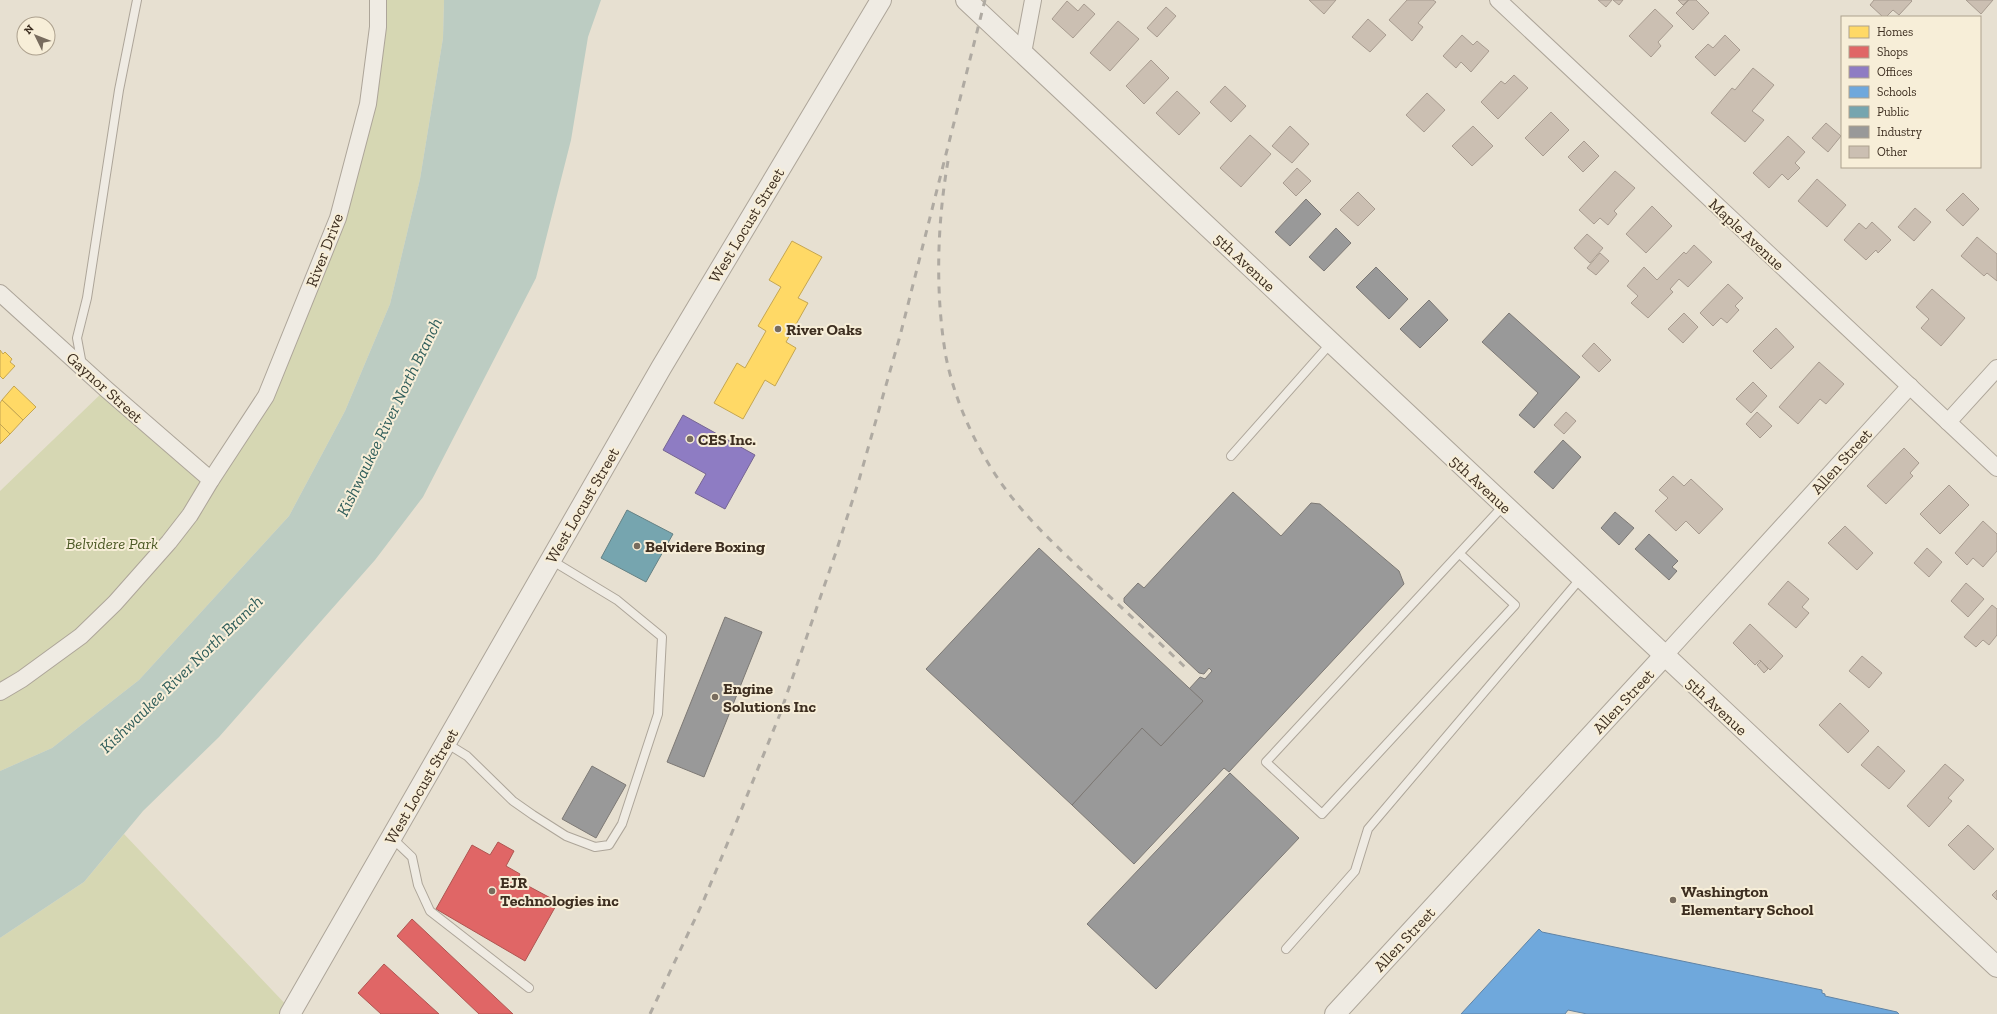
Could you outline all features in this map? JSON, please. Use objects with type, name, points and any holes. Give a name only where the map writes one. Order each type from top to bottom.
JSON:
[{"type":"street","name":"River Drive","points":[[0,692],[22,679],[81,636],[115,603],[169,542],[190,515],[266,396],[338,218],[368,104],[378,27],[378,0]]},
{"type":"street","name":"West Locust Street","points":[[290,1014],[661,368],[881,0]]},
{"type":"street","name":"5th Avenue","points":[[966,0],[1997,967]]},
{"type":"street","points":[[1023,53],[1033,0]]},
{"type":"street","name":"Maple Avenue","points":[[1498,0],[1997,468]]},
{"type":"street","name":"Gaynor Street","points":[[0,293],[82,368],[211,480]]},
{"type":"street","points":[[1948,422],[1997,368]]},
{"type":"street","name":"Allen Street","points":[[1335,1014],[1910,386]]},
{"type":"lane","points":[[82,368],[77,338],[86,298],[119,90],[137,0]]},
{"type":"lane","points":[[1231,456],[1331,342]]},
{"type":"lane","points":[[1460,554],[1516,605],[1322,814],[1266,762],[1504,505]]},
{"type":"lane","points":[[446,743],[467,756],[513,801],[566,836],[595,847],[609,845],[622,824],[658,714],[662,637],[617,600],[551,560]]},
{"type":"lane","points":[[1286,949],[1355,871],[1368,829],[1581,578]]},
{"type":"lane","points":[[392,837],[412,857],[418,885],[430,911],[529,988]]},
{"type":"green space","name":"Belvidere Park","points":[[378,0],[444,0],[443,38],[420,179],[390,304],[345,411],[289,516],[139,680],[52,748],[0,771],[0,491],[106,389],[210,480],[266,396],[308,291],[368,104]]},
{"type":"green space","points":[[124,834],[292,1011],[290,1014],[0,1014],[0,938],[84,882]]},
{"type":"water","name":"Kishwaukee River North Branch","points":[[444,0],[601,0],[588,37],[571,140],[536,278],[423,497],[375,560],[219,737],[143,811],[84,882],[0,938],[0,771],[52,748],[139,680],[289,516],[345,411],[390,304],[420,179],[443,38]]},
{"type":"building: Homes","name":"River Oaks","points":[[792,241],[822,257],[798,298],[808,303],[786,342],[796,348],[775,386],[765,380],[743,419],[714,403],[737,363],[745,368],[766,331],[758,326],[781,287],[769,280]]},
{"type":"building: Homes","points":[[0,350],[3,354],[5,352],[12,359],[10,362],[15,366],[3,379],[0,376]]},
{"type":"building: Homes","points":[[14,386],[36,407],[23,420],[2,400]]},
{"type":"building: Homes","points":[[2,400],[23,420],[10,434],[0,424],[0,403]]},
{"type":"building: Homes","points":[[0,424],[10,434],[0,444]]},
{"type":"building: Shops","name":"EJR Technologies inc","points":[[498,842],[514,851],[506,866],[520,874],[517,880],[558,902],[525,961],[436,909],[472,845],[490,855]]},
{"type":"building: Shops","points":[[412,919],[513,1014],[479,1014],[397,936]]},
{"type":"building: Shops","points":[[384,964],[439,1014],[381,1014],[358,993]]},
{"type":"building: Offices","points":[[683,415],[755,455],[725,509],[695,493],[706,474],[663,450]]},
{"type":"building: Schools","name":"Washington Elementary School","points":[[1539,929],[1542,932],[1822,990],[1822,993],[1825,994],[1825,996],[1897,1012],[1899,1014],[1587,1014],[1568,1010],[1565,1014],[1461,1014]]},
{"type":"building: Public","name":"Belvidere Boxing","points":[[627,510],[673,534],[646,582],[601,558]]},
{"type":"building: Industry","points":[[1306,199],[1321,214],[1290,246],[1275,232]]},
{"type":"building: Industry","points":[[1336,228],[1351,243],[1324,271],[1309,257]]},
{"type":"building: Industry","points":[[1376,267],[1408,299],[1389,319],[1356,287]]},
{"type":"building: Industry","points":[[1429,300],[1448,320],[1420,348],[1400,329]]},
{"type":"building: Industry","points":[[1509,313],[1580,377],[1534,428],[1519,415],[1538,393],[1482,342]]},
{"type":"building: Industry","points":[[1563,440],[1581,457],[1553,489],[1534,472]]},
{"type":"building: Industry","points":[[1233,492],[1281,536],[1311,503],[1320,504],[1399,571],[1404,584],[1229,772],[1224,768],[1134,864],[1072,805],[1142,728],[1161,746],[1203,701],[1189,689],[1200,677],[1205,679],[1212,671],[1209,668],[1204,674],[1199,673],[1124,602],[1124,598],[1138,583],[1144,588]]},
{"type":"building: Industry","points":[[1615,512],[1634,528],[1619,545],[1601,528]]},
{"type":"building: Industry","points":[[1649,534],[1678,561],[1672,567],[1677,571],[1669,580],[1635,549]]},
{"type":"building: Industry","points":[[1039,548],[1203,701],[1161,746],[1142,728],[1072,805],[926,669]]},
{"type":"building: Industry","name":"Engine Solutions Inc","points":[[725,617],[762,632],[704,777],[667,762]]},
{"type":"building: Industry","points":[[592,766],[626,785],[596,838],[562,819]]},
{"type":"building: Industry","points":[[1230,773],[1299,838],[1156,989],[1087,924]]},
{"type":"building: Other","points":[[1309,0],[1336,0],[1324,14]]},
{"type":"building: Other","points":[[1407,0],[1433,0],[1436,2],[1418,23],[1423,27],[1412,41],[1389,20]]},
{"type":"building: Other","points":[[1598,0],[1612,0],[1606,7]]},
{"type":"building: Other","points":[[1613,0],[1623,0],[1619,5]]},
{"type":"building: Other","points":[[1678,0],[1688,0],[1683,5]]},
{"type":"building: Other","points":[[1689,0],[1696,0],[1709,13],[1693,30],[1676,13]]},
{"type":"building: Other","points":[[1874,0],[1912,1],[1899,15],[1893,10],[1887,16],[1882,16],[1870,5]]},
{"type":"building: Other","points":[[1966,0],[1993,0],[1981,14]]},
{"type":"building: Other","points":[[1067,1],[1078,11],[1084,4],[1095,14],[1073,38],[1052,19]]},
{"type":"building: Other","points":[[1166,7],[1176,16],[1157,37],[1147,28]]},
{"type":"building: Other","points":[[1655,9],[1673,26],[1658,42],[1661,46],[1651,57],[1629,36]]},
{"type":"building: Other","points":[[1368,19],[1386,35],[1370,52],[1352,37]]},
{"type":"building: Other","points":[[1118,21],[1139,39],[1110,71],[1090,53]]},
{"type":"building: Other","points":[[1462,35],[1473,45],[1477,41],[1489,51],[1471,72],[1461,62],[1456,68],[1443,56]]},
{"type":"building: Other","points":[[1725,35],[1740,50],[1715,76],[1695,57],[1708,44],[1713,48]]},
{"type":"building: Other","points":[[1151,60],[1169,78],[1144,104],[1126,86]]},
{"type":"building: Other","points":[[1753,68],[1774,85],[1752,111],[1764,120],[1745,142],[1711,113],[1732,88],[1735,90]]},
{"type":"building: Other","points":[[1514,75],[1528,88],[1498,119],[1481,102],[1501,81],[1505,84]]},
{"type":"building: Other","points":[[1225,86],[1246,106],[1231,122],[1210,102]]},
{"type":"building: Other","points":[[1177,91],[1200,113],[1179,135],[1156,113]]},
{"type":"building: Other","points":[[1427,93],[1445,110],[1424,132],[1406,115]]},
{"type":"building: Other","points":[[1551,112],[1569,130],[1543,156],[1525,138]]},
{"type":"building: Other","points":[[1826,123],[1841,136],[1828,152],[1812,138]]},
{"type":"building: Other","points":[[1290,126],[1309,144],[1292,163],[1272,146]]},
{"type":"building: Other","points":[[1473,126],[1493,146],[1472,166],[1452,146]]},
{"type":"building: Other","points":[[1250,135],[1271,154],[1241,187],[1220,168]]},
{"type":"building: Other","points":[[1788,136],[1805,152],[1795,163],[1800,168],[1788,180],[1782,174],[1769,188],[1753,173]]},
{"type":"building: Other","points":[[1584,141],[1599,156],[1583,172],[1568,157]]},
{"type":"building: Other","points":[[1297,168],[1311,181],[1296,196],[1283,183]]},
{"type":"building: Other","points":[[1615,171],[1635,188],[1614,211],[1617,214],[1608,225],[1600,218],[1594,224],[1579,210]]},
{"type":"building: Other","points":[[1817,179],[1846,205],[1827,227],[1798,201]]},
{"type":"building: Other","points":[[1358,192],[1375,209],[1358,226],[1340,210]]},
{"type":"building: Other","points":[[1963,193],[1979,209],[1963,226],[1946,210]]},
{"type":"building: Other","points":[[1652,206],[1672,226],[1646,253],[1626,234]]},
{"type":"building: Other","points":[[1915,208],[1931,222],[1914,241],[1898,227]]},
{"type":"building: Other","points":[[1872,222],[1891,240],[1878,253],[1876,250],[1866,260],[1844,240],[1859,223],[1866,229]]},
{"type":"building: Other","points":[[1587,234],[1603,248],[1590,263],[1574,248]]},
{"type":"building: Other","points":[[1977,237],[1997,254],[1997,281],[1987,273],[1984,276],[1961,256]]},
{"type":"building: Other","points":[[1694,245],[1712,262],[1688,287],[1679,279],[1670,289],[1673,292],[1648,318],[1631,303],[1638,296],[1627,286],[1644,267],[1657,280],[1684,252],[1686,254]]},
{"type":"building: Other","points":[[1600,253],[1609,261],[1596,275],[1587,268]]},
{"type":"building: Other","points":[[1728,284],[1743,298],[1735,306],[1739,310],[1727,323],[1721,318],[1713,326],[1700,313]]},
{"type":"building: Other","points":[[1932,289],[1965,318],[1941,346],[1921,328],[1929,319],[1916,307]]},
{"type":"building: Other","points":[[1684,313],[1698,327],[1683,343],[1668,329]]},
{"type":"building: Other","points":[[1776,328],[1794,347],[1771,369],[1753,351]]},
{"type":"building: Other","points":[[1594,343],[1611,360],[1599,372],[1582,356]]},
{"type":"building: Other","points":[[1819,362],[1844,384],[1826,404],[1820,399],[1798,424],[1779,407]]},
{"type":"building: Other","points":[[1753,382],[1767,396],[1751,413],[1736,399]]},
{"type":"building: Other","points":[[1566,412],[1576,421],[1564,434],[1554,425]]},
{"type":"building: Other","points":[[1757,412],[1772,426],[1760,438],[1746,424]]},
{"type":"building: Other","points":[[1904,448],[1919,463],[1910,473],[1913,476],[1886,504],[1867,486]]},
{"type":"building: Other","points":[[1673,476],[1684,486],[1691,479],[1723,509],[1699,534],[1686,521],[1676,531],[1655,511],[1668,498],[1659,490]]},
{"type":"building: Other","points":[[1949,485],[1969,505],[1940,534],[1920,514]]},
{"type":"building: Other","points":[[1983,521],[1997,534],[1997,551],[1983,567],[1973,558],[1967,565],[1955,553]]},
{"type":"building: Other","points":[[1845,526],[1873,553],[1857,570],[1828,543]]},
{"type":"building: Other","points":[[1927,548],[1942,562],[1929,577],[1914,563]]},
{"type":"building: Other","points":[[1788,581],[1809,599],[1802,607],[1809,613],[1796,628],[1768,604]]},
{"type":"building: Other","points":[[1966,583],[1984,599],[1968,617],[1951,601]]},
{"type":"building: Other","points":[[1992,605],[1997,609],[1997,635],[1989,645],[1983,640],[1976,647],[1964,637]]},
{"type":"building: Other","points":[[1750,624],[1783,656],[1770,670],[1760,660],[1755,665],[1733,643]]},
{"type":"building: Other","points":[[1862,656],[1882,673],[1869,688],[1849,671]]},
{"type":"building: Other","points":[[1761,661],[1768,669],[1764,673],[1757,665]]},
{"type":"building: Other","points":[[1840,703],[1869,731],[1848,753],[1819,725]]},
{"type":"building: Other","points":[[1878,746],[1905,771],[1889,789],[1861,765]]},
{"type":"building: Other","points":[[1945,764],[1964,780],[1948,798],[1952,801],[1929,827],[1907,806]]},
{"type":"building: Other","points":[[1968,825],[1994,849],[1974,870],[1948,845]]},
{"type":"building: Other","points":[[1997,890],[1997,900],[1992,895]]},
{"type":"railway","points":[[650,1014],[703,902],[780,714],[836,552],[859,480],[900,336],[985,0]]},
{"type":"railway","points":[[948,161],[944,185],[940,234],[940,309],[942,333],[950,376],[963,414],[991,468],[1002,485],[1032,521],[1072,561],[1189,671]]},
{"type":"place","name":"River Oaks","points":[[778,329]]},
{"type":"place","name":"CES Inc.","points":[[690,439]]},
{"type":"place","name":"Belvidere Boxing","points":[[637,546]]},
{"type":"place","name":"Engine Solutions Inc","points":[[715,697]]},
{"type":"place","name":"EJR Technologies inc","points":[[492,891]]},
{"type":"place","name":"Washington Elementary School","points":[[1673,900]]}]
